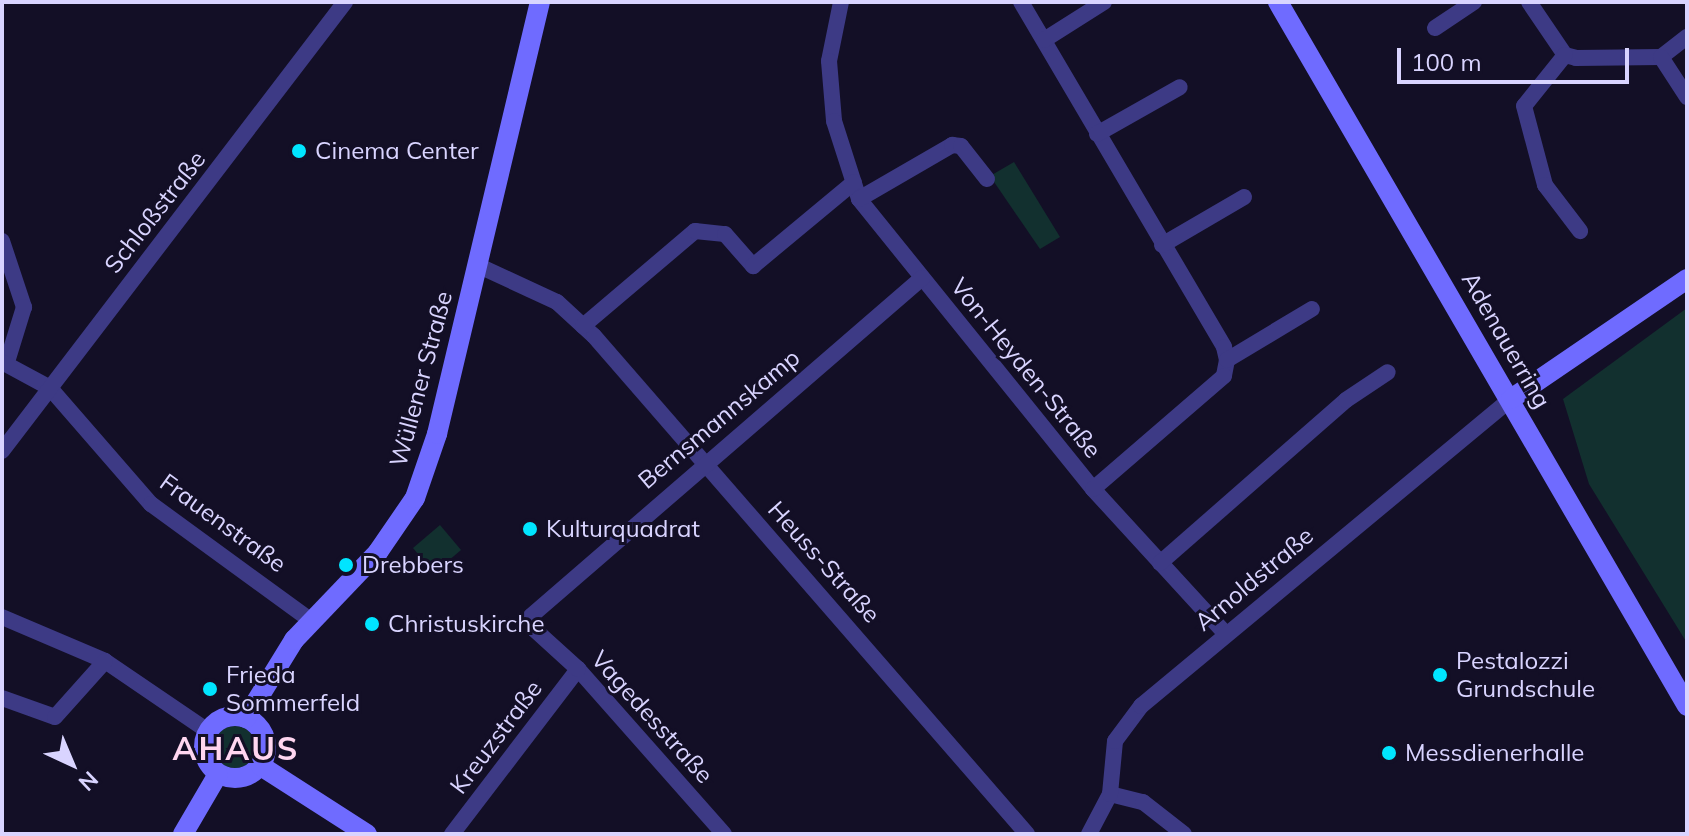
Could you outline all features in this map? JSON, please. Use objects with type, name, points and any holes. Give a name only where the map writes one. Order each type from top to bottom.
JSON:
[{"type":"street","name":"Schloßstraße","points":[[2,451],[345,2]]},
{"type":"street","name":"Wüllener Straße","points":[[246,718],[310,620],[378,552],[415,498],[434,446],[540,2]]},
{"type":"street","name":"Von-Heyden-Straße","points":[[841,2],[829,61],[834,121],[856,191],[922,278],[1093,489],[1226,634]]},
{"type":"street","points":[[1021,2],[1224,347],[1227,360],[1224,376],[1093,489]]},
{"type":"street","points":[[1044,40],[1104,2]]},
{"type":"street","name":"Adenauerring","points":[[1278,2],[1684,695]]},
{"type":"street","points":[[1435,28],[1474,2]]},
{"type":"street","points":[[1529,2],[1565,55]]},
{"type":"street","points":[[1565,55],[1661,57],[1687,37]]},
{"type":"street","points":[[1565,55],[1524,106],[1545,185],[1580,231]]},
{"type":"street","points":[[1661,57],[1687,97]]},
{"type":"street","points":[[1097,134],[1180,87]]},
{"type":"street","points":[[583,326],[695,231],[725,234],[753,266],[856,191],[952,145],[961,146],[987,179]]},
{"type":"street","points":[[1162,245],[1244,197]]},
{"type":"street","points":[[2,241],[24,307],[4,362]]},
{"type":"street","name":"Heuss-Straße","points":[[477,265],[557,302],[583,326],[944,733],[1027,834]]},
{"type":"street","name":"Bernsmannskamp","points":[[540,636],[531,621],[537,607],[922,278]]},
{"type":"street","points":[[1511,399],[1687,279]]},
{"type":"street","points":[[1227,360],[1312,309]]},
{"type":"street","name":"Frauenstraße","points":[[4,362],[50,388],[151,504],[310,620]]},
{"type":"street","points":[[1160,563],[1346,400],[1388,372]]},
{"type":"street","name":"Arnoldstraße","points":[[1089,834],[1110,794],[1111,757],[1124,725],[1226,634],[1511,399]]},
{"type":"street","points":[[2,617],[105,661],[208,731]]},
{"type":"street","name":"Vagedesstraße","points":[[540,636],[578,669],[720,833]]},
{"type":"street","points":[[2,698],[55,717],[105,661]]},
{"type":"street","name":"Kreuzstraße","points":[[452,834],[578,669]]},
{"type":"street","points":[[224,718],[246,718],[265,738],[261,766],[241,778],[218,774],[206,759],[208,731],[224,718]]},
{"type":"street","points":[[261,766],[367,834]]},
{"type":"street","points":[[183,834],[218,774]]},
{"type":"street","points":[[1110,794],[1143,802],[1184,834]]},
{"type":"green space","points":[[1014,162],[1060,237],[1040,249],[990,176]]},
{"type":"green space","points":[[1687,308],[1687,643],[1589,484],[1563,399]]},
{"type":"green space","points":[[440,525],[461,550],[434,573],[413,548]]},
{"type":"green space","points":[[235,726],[250,732],[256,747],[250,762],[235,768],[220,762],[214,747],[220,732]]},
{"type":"place","name":"Cinema Center","points":[[299,151]]},
{"type":"place","name":"Kulturquadrat","points":[[530,529]]},
{"type":"place","name":"Drebbers","points":[[346,565]]},
{"type":"place","name":"Christuskirche","points":[[372,624]]},
{"type":"place","name":"Pestalozzi Grundschule","points":[[1440,675]]},
{"type":"place","name":"Frieda Sommerfeld","points":[[210,689]]},
{"type":"place","name":"Messdienerhalle","points":[[1389,753]]},
{"type":"district","name":"AHAUS","points":[[236,748]]}]
